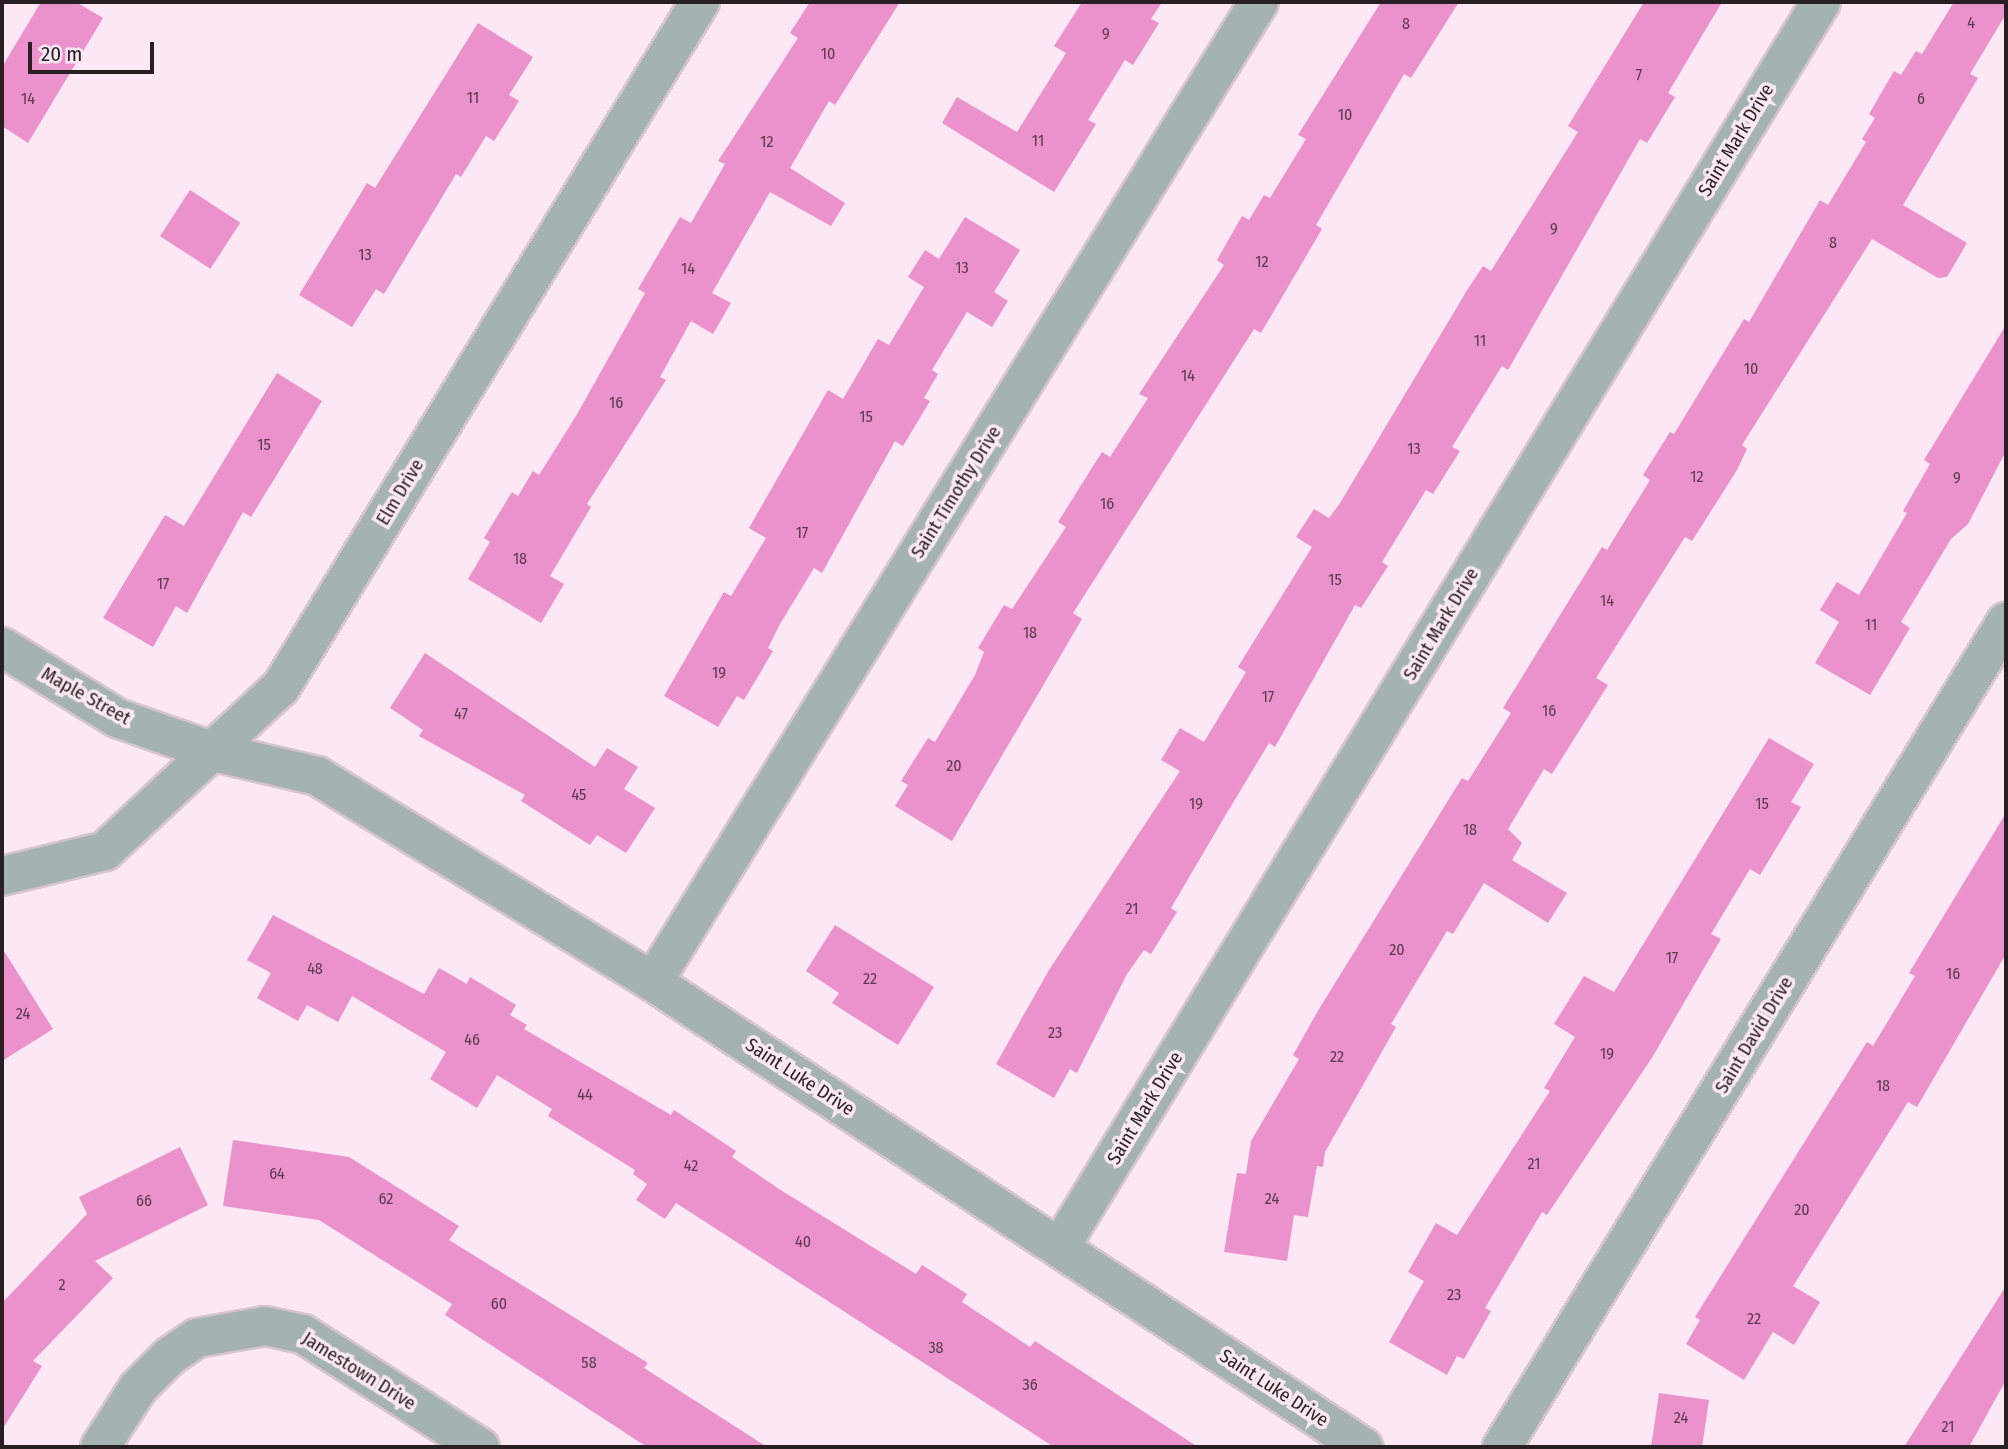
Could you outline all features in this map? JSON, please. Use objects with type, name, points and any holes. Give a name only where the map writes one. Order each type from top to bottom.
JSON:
[{"type":"street","name":"Elm Drive","points":[[2,876],[105,851],[281,687],[701,2]]},
{"type":"street","name":"Saint Timothy Drive","points":[[653,982],[1259,2]]},
{"type":"street","name":"Saint Mark Drive","points":[[1060,1247],[1821,2]]},
{"type":"street","name":"Saint David Drive","points":[[1502,1447],[2006,622]]},
{"type":"street","name":"Maple Street","points":[[2,647],[117,718],[214,752]]},
{"type":"street","name":"Saint Luke Drive","points":[[214,752],[317,776],[653,982],[1363,1447]]},
{"type":"street","name":"Jamestown Drive","points":[[100,1447],[138,1388],[170,1356],[197,1338],[227,1329],[265,1326],[303,1334],[480,1447]]},
{"type":"building","points":[[41,2],[76,2],[103,18],[28,143],[2,126],[2,67]]},
{"type":"building","points":[[810,2],[900,2],[835,105],[829,101],[790,168],[845,203],[831,226],[770,192],[712,293],[731,303],[713,334],[691,321],[660,377],[666,380],[587,504],[591,507],[550,576],[564,584],[541,623],[468,579],[490,542],[484,538],[512,492],[518,496],[533,471],[539,475],[576,416],[645,293],[638,289],[680,217],[691,223],[725,164],[718,161],[798,38],[790,33]]},
{"type":"building","points":[[1082,2],[1162,2],[1151,19],[1159,23],[1133,65],[1125,60],[1088,120],[1096,124],[1054,192],[942,123],[957,97],[1017,132],[1066,53],[1054,46]]},
{"type":"building","points":[[1381,2],[1459,2],[1411,78],[1404,74],[1316,225],[1322,229],[1261,333],[1254,329],[1073,613],[1082,619],[952,841],[895,806],[908,785],[901,781],[928,738],[935,742],[975,675],[984,652],[978,648],[1004,605],[1012,609],[1066,527],[1058,522],[1102,452],[1110,457],[1148,398],[1139,394],[1224,265],[1217,260],[1242,216],[1249,220],[1264,195],[1270,198],[1306,139],[1298,135]]},
{"type":"building","points":[[1644,2],[1722,2],[1668,93],[1675,97],[1647,143],[1640,139],[1508,370],[1502,366],[1452,447],[1460,451],[1433,494],[1426,490],[1382,562],[1388,566],[1361,608],[1355,605],[1275,747],[1269,743],[1225,816],[1171,908],[1177,912],[1151,954],[1144,950],[1127,974],[1077,1073],[1070,1069],[1054,1098],[996,1064],[1049,970],[1180,771],[1161,760],[1180,728],[1204,742],[1246,672],[1238,667],[1312,547],[1296,537],[1314,509],[1329,518],[1340,503],[1466,292],[1483,266],[1491,271],[1578,132],[1568,126]]},
{"type":"building","points":[[1954,2],[2006,2],[2006,14],[1970,74],[1978,78],[1903,205],[1967,243],[1947,277],[1938,278],[1872,239],[1742,445],[1747,449],[1737,470],[1692,541],[1685,537],[1596,678],[1608,685],[1552,774],[1544,769],[1508,829],[1522,843],[1512,860],[1567,893],[1548,923],[1484,883],[1453,934],[1447,931],[1391,1024],[1396,1027],[1325,1152],[1323,1167],[1317,1166],[1308,1217],[1294,1215],[1287,1261],[1224,1252],[1237,1173],[1246,1174],[1251,1141],[1299,1059],[1293,1055],[1319,1009],[1462,778],[1468,781],[1511,713],[1503,708],[1602,547],[1607,550],[1650,480],[1643,475],[1670,432],[1674,434],[1744,319],[1749,322],[1820,200],[1828,205],[1866,142],[1862,139],[1875,118],[1869,114],[1894,71],[1901,75],[1916,51],[1922,54]]},
{"type":"building","points":[[478,23],[533,57],[509,95],[519,101],[494,141],[486,136],[461,177],[456,174],[384,294],[376,289],[352,327],[299,295],[367,183],[375,188]]},
{"type":"building","points":[[190,190],[240,223],[210,269],[160,236]]},
{"type":"building","points":[[965,217],[1020,250],[994,292],[1008,301],[992,327],[967,312],[932,370],[938,374],[924,398],[930,401],[903,446],[895,441],[822,573],[814,568],[780,624],[768,648],[773,651],[744,700],[737,696],[718,727],[664,696],[724,592],[731,596],[766,538],[749,528],[828,390],[843,399],[878,339],[889,345],[924,287],[908,277],[925,250],[939,259]]},
{"type":"building","points":[[2006,325],[2006,451],[1968,524],[1951,539],[1901,622],[1910,628],[1870,695],[1815,663],[1839,622],[1820,610],[1837,582],[1859,595],[1907,513],[1903,511],[1930,464],[1924,460]]},
{"type":"building","points":[[277,373],[322,401],[251,517],[243,512],[187,613],[176,606],[153,647],[103,618],[165,515],[184,526]]},
{"type":"building","points":[[425,653],[595,767],[607,748],[638,767],[624,789],[655,808],[626,853],[597,835],[590,845],[521,801],[525,795],[419,736],[423,730],[390,708]]},
{"type":"building","points":[[1769,738],[1814,764],[1791,802],[1801,807],[1760,875],[1750,869],[1711,934],[1721,939],[1653,1056],[1547,1215],[1542,1212],[1485,1308],[1491,1311],[1464,1359],[1457,1356],[1447,1375],[1389,1342],[1424,1281],[1408,1272],[1436,1223],[1457,1235],[1550,1091],[1544,1088],[1575,1037],[1554,1024],[1584,976],[1614,992]]},
{"type":"building","points":[[2006,813],[2006,954],[1917,1107],[1908,1102],[1793,1286],[1820,1302],[1794,1345],[1773,1332],[1744,1380],[1686,1344],[1700,1320],[1695,1317],[1867,1042],[1873,1046],[1915,976],[1909,973]]},
{"type":"building","points":[[273,915],[424,994],[439,968],[467,984],[470,977],[516,1005],[510,1015],[527,1025],[524,1029],[671,1115],[674,1110],[736,1151],[732,1157],[779,1189],[916,1274],[922,1265],[967,1294],[962,1302],[1030,1347],[1035,1341],[1198,1447],[1054,1447],[676,1203],[665,1219],[636,1200],[647,1184],[633,1174],[635,1170],[548,1116],[552,1109],[497,1075],[477,1108],[430,1079],[446,1052],[352,996],[338,1022],[307,1005],[298,1021],[257,998],[271,973],[247,960]]},
{"type":"building","points":[[835,925],[934,987],[898,1045],[832,1003],[839,993],[806,971]]},
{"type":"building","points":[[2,948],[53,1029],[2,1061]]},
{"type":"building","points":[[233,1140],[349,1157],[459,1226],[449,1240],[648,1363],[644,1368],[767,1447],[647,1447],[445,1315],[452,1304],[319,1220],[223,1206]]},
{"type":"building","points":[[180,1147],[208,1205],[95,1261],[113,1278],[33,1361],[42,1366],[2,1430],[2,1303],[87,1214],[79,1197]]},
{"type":"building","points":[[2006,1286],[2006,1380],[1969,1447],[1904,1447]]},
{"type":"building","points":[[1659,1393],[1709,1400],[1702,1447],[1651,1447]]}]
